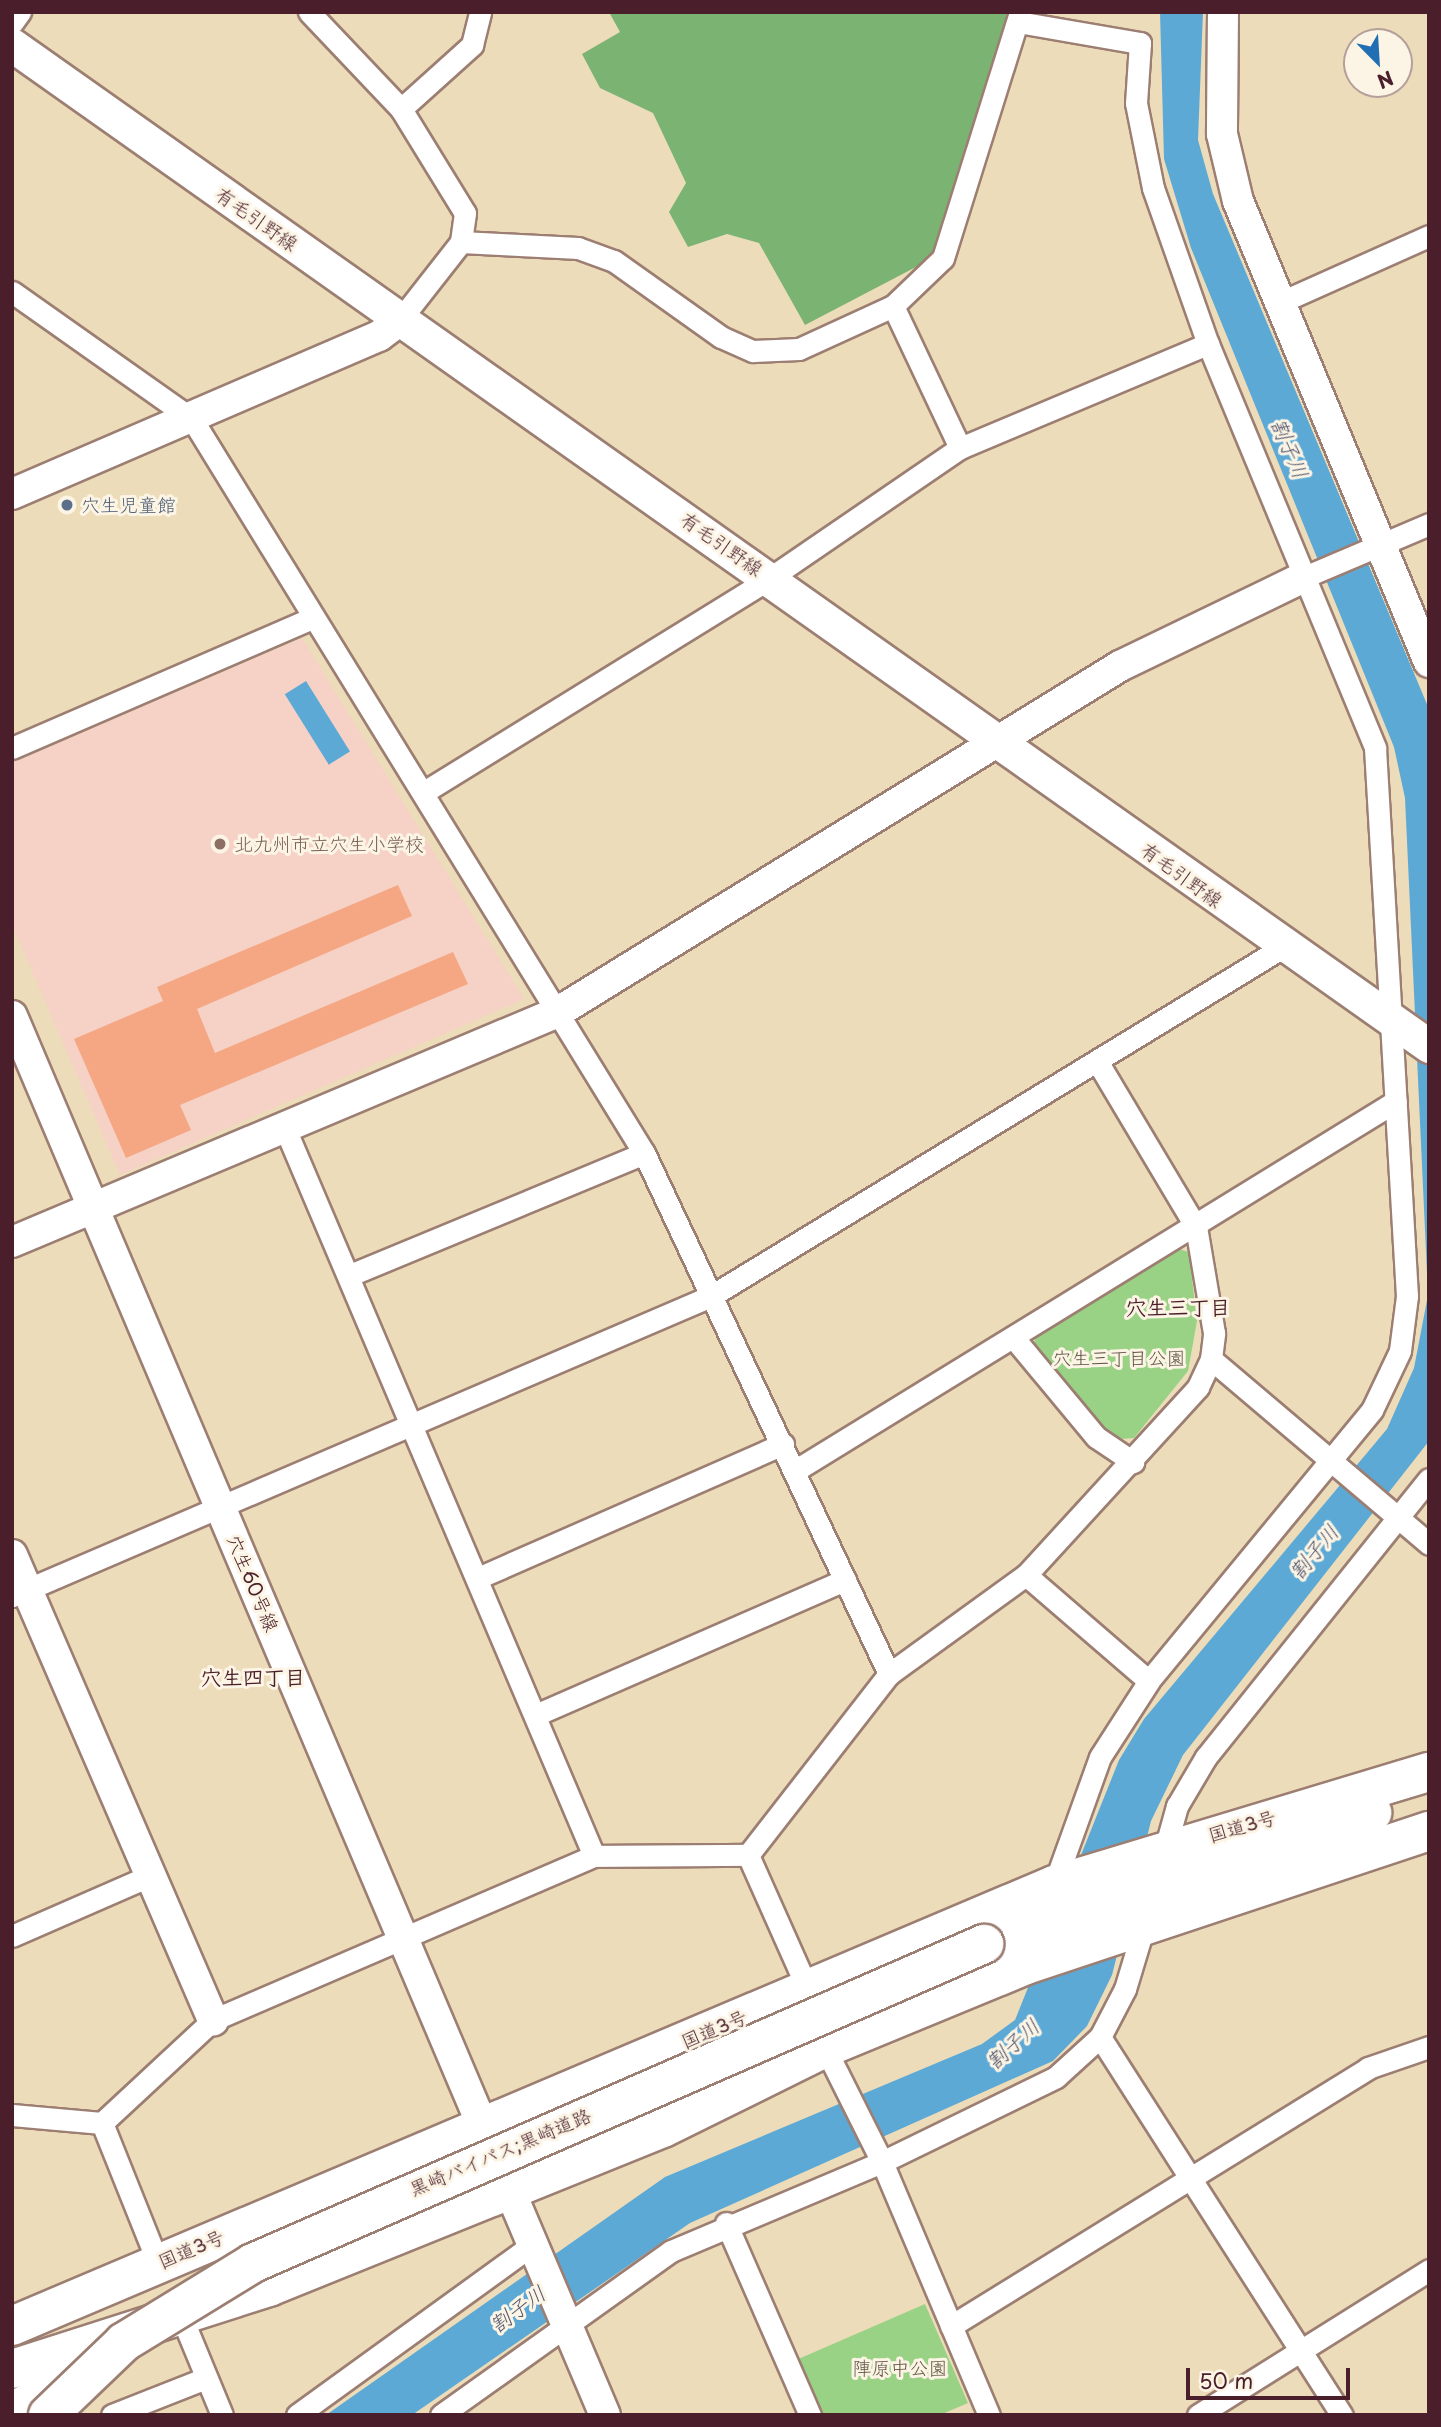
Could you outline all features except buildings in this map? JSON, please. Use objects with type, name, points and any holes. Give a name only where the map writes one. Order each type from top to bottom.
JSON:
[{"type":"highway","name":"国道3号","points":[[12,2326],[1060,1884],[1155,1863],[1429,1772]]},
{"type":"highway","points":[[12,2369],[183,2318],[663,2127],[825,2048],[1155,1863],[1313,1834],[1429,1789]]},
{"type":"highway","points":[[1006,1948],[1135,1930],[1429,1831]]},
{"type":"highway","name":"黒崎バイパス;黒崎道路","points":[[48,2415],[124,2342],[253,2263],[1006,1948]]},
{"type":"highway","points":[[12,2412],[183,2318]]},
{"type":"main road","name":"有毛引野線","points":[[12,45],[399,321],[770,578],[1283,947],[1409,1033]]},
{"type":"street","points":[[12,23],[20,12]]},
{"type":"street","points":[[12,494],[192,419],[379,336],[399,321],[461,242],[465,213],[401,109],[309,12]]},
{"type":"street","points":[[401,109],[472,45],[480,12]]},
{"type":"street","points":[[1223,12],[1222,134],[1238,201],[1373,548],[1429,662]]},
{"type":"street","points":[[461,242],[578,248],[614,261],[721,337],[753,351],[799,349],[893,306],[943,258],[1019,17],[1140,43],[1136,103],[1153,188],[1208,344],[1375,748],[1409,1033],[1396,1101],[1407,1296],[1400,1351],[1372,1410],[1333,1466],[1149,1681],[1100,1756],[1060,1884]]},
{"type":"street","points":[[1279,303],[1429,236]]},
{"type":"street","points":[[12,292],[192,419],[312,618],[424,792],[645,1153],[890,1674]]},
{"type":"street","points":[[893,306],[960,448]]},
{"type":"street","points":[[424,792],[770,578],[960,448],[1208,344]]},
{"type":"street","points":[[12,1242],[558,1012],[1120,667],[1306,577],[1429,524]]},
{"type":"street","points":[[12,748],[312,618]]},
{"type":"street","points":[[20,1593],[220,1504],[711,1296],[1100,1063],[1283,947]]},
{"type":"street","name":"穴生60号線","points":[[12,1016],[605,2415]]},
{"type":"street","points":[[748,1855],[890,1674],[1026,1575],[1133,1462],[1198,1387],[1211,1359],[1212,1321],[1196,1227],[1100,1063]]},
{"type":"street","points":[[796,1471],[1196,1227],[1396,1101]]},
{"type":"street","points":[[284,1126],[480,1577],[594,1856]]},
{"type":"street","points":[[350,1275],[645,1153]]},
{"type":"street","points":[[1013,1338],[1096,1437],[1133,1462]]},
{"type":"street","points":[[1211,1359],[1333,1466],[1429,1544]]},
{"type":"street","points":[[480,1577],[783,1444]]},
{"type":"street","points":[[1155,1863],[1177,1807],[1206,1757],[1393,1513],[1429,1479]]},
{"type":"street","points":[[12,1555],[20,1593],[213,2020]]},
{"type":"street","points":[[1026,1575],[1149,1681]]},
{"type":"street","points":[[538,1714],[845,1580]]},
{"type":"street","points":[[12,2115],[102,2123],[213,2020],[594,1856],[748,1855]]},
{"type":"street","points":[[748,1855],[808,1990]]},
{"type":"street","points":[[12,1936],[147,1877]]},
{"type":"street","points":[[441,2415],[565,2321],[671,2251],[726,2222],[1035,2090],[1100,2037],[1125,1989],[1135,1930]]},
{"type":"street","points":[[1100,2037],[1342,2415]]},
{"type":"street","points":[[951,2326],[1368,2068],[1429,2047]]},
{"type":"street","points":[[825,2048],[879,2158],[989,2415]]},
{"type":"street","points":[[102,2123],[158,2263]]},
{"type":"street","points":[[726,2222],[810,2415]]},
{"type":"street","points":[[297,2415],[534,2250]]},
{"type":"street","points":[[1198,2415],[1429,2270]]},
{"type":"street","points":[[183,2318],[222,2415]]},
{"type":"street","points":[[112,2415],[206,2378]]},
{"type":"shaded area","name":"北九州市立穴生小学校","points":[[302,638],[524,999],[120,1175],[12,925],[12,763]]},
{"type":"green space","points":[[609,12],[1011,12],[937,256],[805,325],[759,243],[727,234],[688,247],[669,212],[686,183],[653,113],[600,88],[582,54],[620,32]]},
{"type":"green space","name":"穴生三丁目公園","points":[[1179,1249],[1189,1252],[1197,1321],[1188,1371],[1134,1438],[1121,1439],[1082,1412],[1032,1349],[1036,1337]]},
{"type":"green space","name":"陣原中公園","points":[[925,2304],[968,2403],[940,2415],[820,2415],[796,2360]]},
{"type":"water","name":"割子川","points":[[1160,12],[1203,12],[1198,140],[1213,194],[1429,709],[1429,1441],[1183,1755],[1151,1821],[1112,1975],[1087,2026],[1053,2061],[690,2223],[412,2415],[326,2415],[665,2177],[982,2044],[1015,2020],[1119,1760],[1144,1719],[1387,1429],[1414,1368],[1428,1295],[1405,798],[1394,747],[1191,248],[1164,159]]},
{"type":"water","points":[[306,681],[350,751],[329,765],[285,694]]},
{"type":"place","name":"穴生児童館","points":[[67,505]]},
{"type":"place","name":"北九州市立穴生小学校","points":[[220,844]]},
{"type":"district","name":"穴生三丁目","points":[[1178,1306]]},
{"type":"district","name":"穴生四丁目","points":[[253,1676]]}]
